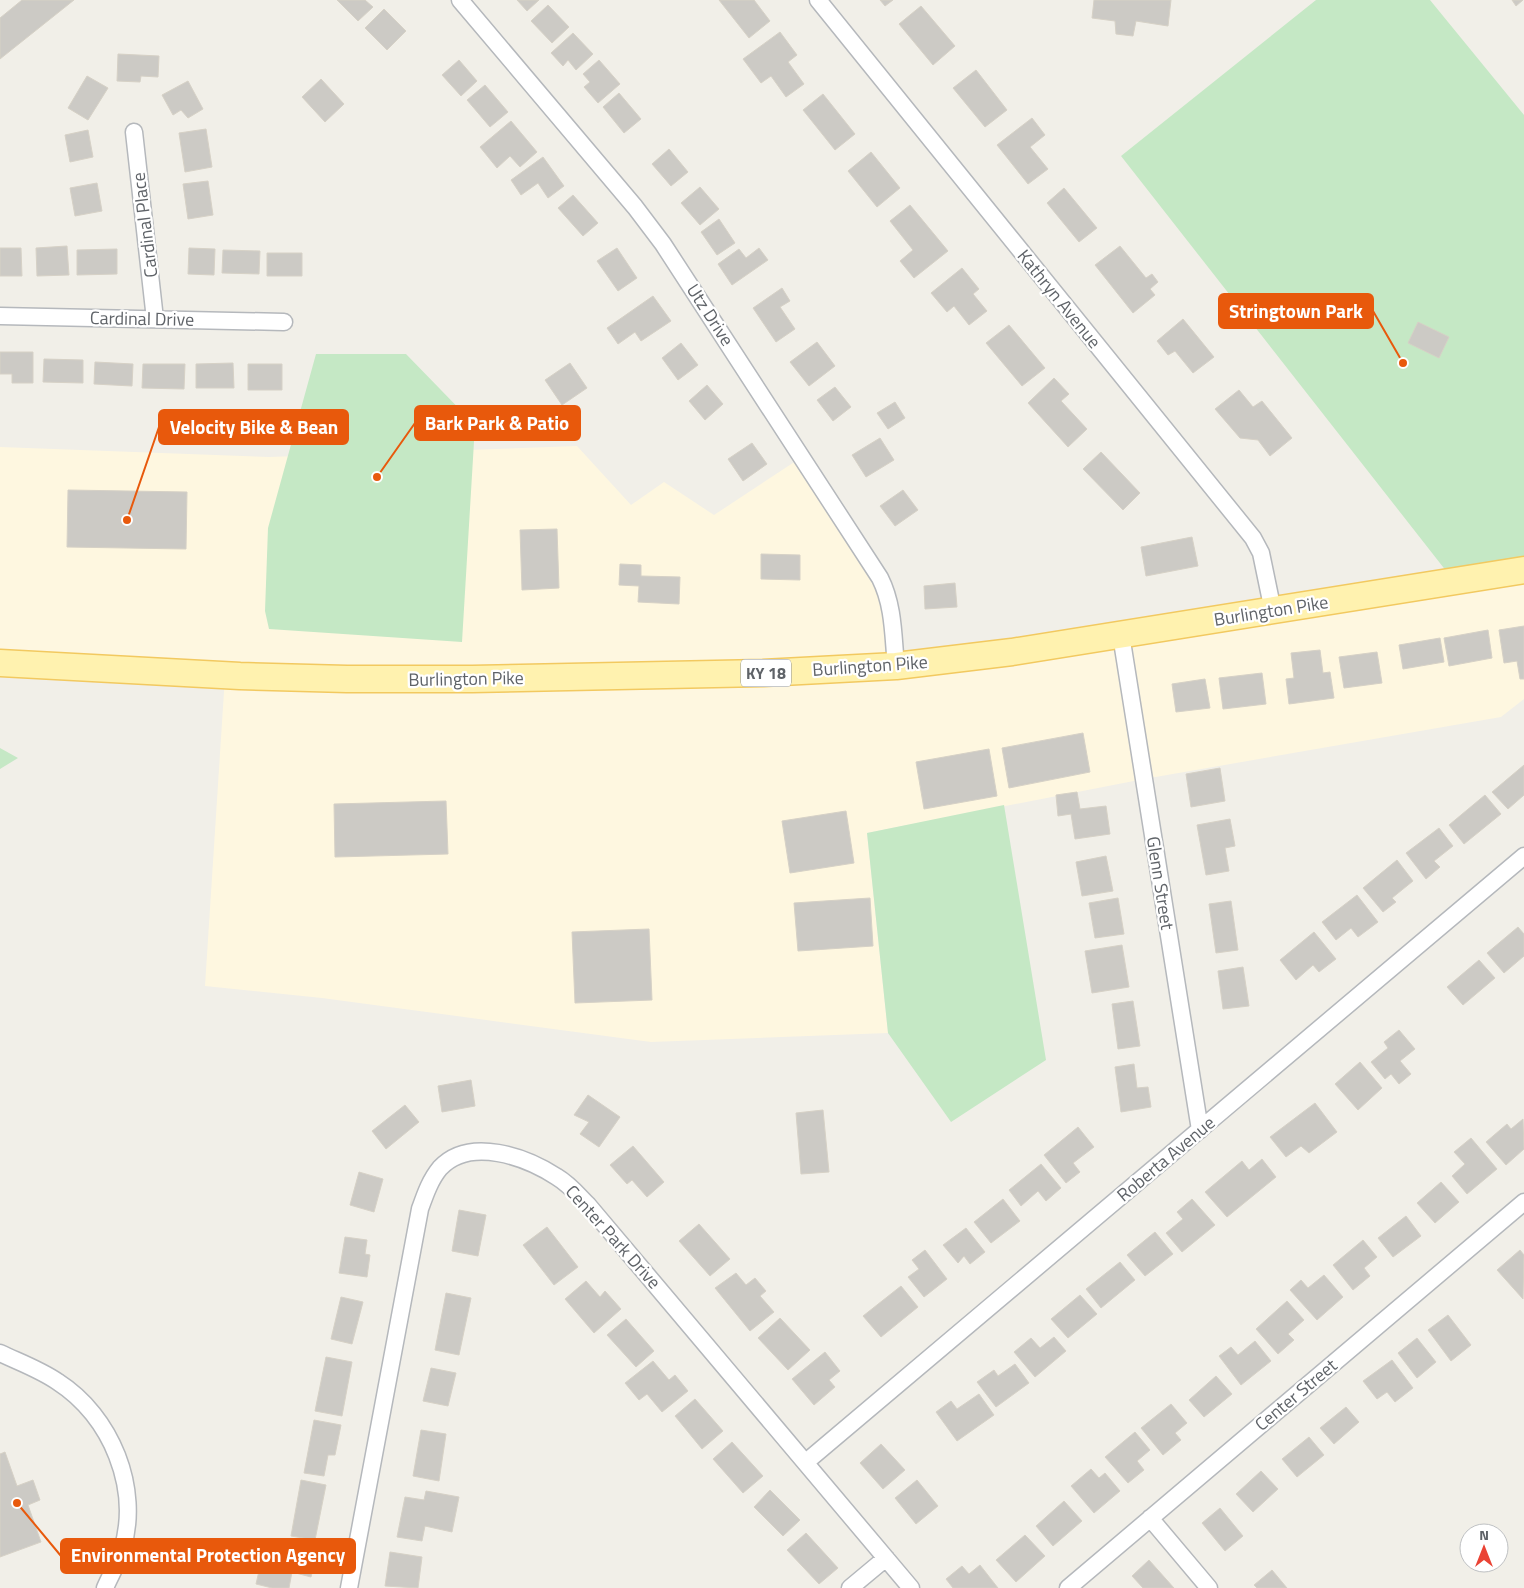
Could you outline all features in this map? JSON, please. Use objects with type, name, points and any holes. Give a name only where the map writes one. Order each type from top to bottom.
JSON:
[{"type":"main road","name":"Burlington Pike","points":[[0,663],[240,676],[347,679],[492,679],[754,674],[896,666],[1012,652],[1524,570]]},
{"type":"street","name":"Utz Drive","points":[[460,0],[635,207],[669,252],[880,578],[887,593],[890,607],[896,666]]},
{"type":"street","name":"Kathryn Avenue","points":[[818,0],[1253,538],[1261,553],[1273,611]]},
{"type":"street","name":"Cardinal Place","points":[[134,132],[155,319]]},
{"type":"street","name":"Cardinal Drive","points":[[0,316],[284,322]]},
{"type":"street","name":"Glenn Street","points":[[1121,635],[1200,1130]]},
{"type":"street","name":"Roberta Avenue","points":[[806,1462],[1524,856]]},
{"type":"street","name":"Center Park Drive","points":[[349,1588],[420,1209],[428,1186],[439,1169],[466,1154],[496,1153],[538,1166],[570,1186],[911,1588]]},
{"type":"street","name":"Center Street","points":[[1068,1588],[1524,1202]]},
{"type":"street","points":[[0,1353],[58,1382],[91,1412],[109,1436],[120,1462],[124,1481],[126,1513],[122,1550],[105,1588]]},
{"type":"street","points":[[1150,1518],[1209,1588]]},
{"type":"street","points":[[850,1588],[886,1558]]},
{"type":"shaded area","points":[[577,446],[631,505],[664,482],[714,515],[802,457],[887,593],[896,666],[1524,570],[1524,699],[1501,717],[1144,779],[867,833],[888,1033],[651,1042],[322,998],[205,986],[225,676],[0,663],[0,447],[269,457]]},
{"type":"green space","points":[[1316,0],[1430,0],[1524,115],[1524,570],[1454,581],[1121,156]]},
{"type":"green space","points":[[316,354],[406,354],[475,425],[462,642],[269,629],[265,611],[268,528]]},
{"type":"green space","points":[[0,748],[18,758],[0,769]]},
{"type":"green space","points":[[1004,805],[1046,1060],[951,1122],[888,1033],[867,833]]},
{"type":"building","points":[[22,0],[74,0],[0,59],[0,18]]},
{"type":"building","points":[[337,0],[365,0],[373,7],[358,21]]},
{"type":"building","points":[[517,0],[539,0],[527,11]]},
{"type":"building","points":[[719,0],[754,0],[770,21],[749,38]]},
{"type":"building","points":[[880,0],[893,0],[885,6]]},
{"type":"building","points":[[1094,0],[1171,0],[1168,26],[1136,21],[1133,36],[1116,34],[1115,21],[1092,18]]},
{"type":"building","points":[[1512,0],[1523,0],[1516,6]]},
{"type":"building","points":[[548,5],[569,27],[552,43],[531,21]]},
{"type":"building","points":[[921,6],[955,46],[933,65],[899,24]]},
{"type":"building","points":[[384,9],[406,31],[387,50],[365,28]]},
{"type":"building","points":[[780,32],[797,55],[788,62],[804,84],[786,97],[771,76],[761,83],[743,59]]},
{"type":"building","points":[[573,33],[593,54],[576,70],[568,60],[563,66],[551,53]]},
{"type":"building","points":[[118,54],[159,56],[158,77],[141,76],[140,82],[117,81]]},
{"type":"building","points":[[459,60],[477,81],[461,96],[442,75]]},
{"type":"building","points":[[599,60],[620,84],[598,103],[584,87],[590,82],[583,74]]},
{"type":"building","points":[[976,70],[1007,110],[985,127],[953,88]]},
{"type":"building","points":[[87,76],[108,88],[88,120],[68,108]]},
{"type":"building","points":[[321,79],[344,104],[325,122],[302,97]]},
{"type":"building","points":[[188,81],[203,109],[188,118],[181,110],[173,115],[162,95]]},
{"type":"building","points":[[485,85],[508,112],[490,127],[467,100]]},
{"type":"building","points":[[619,93],[641,119],[624,133],[603,107]]},
{"type":"building","points":[[823,94],[855,134],[835,150],[803,110]]},
{"type":"building","points":[[1032,118],[1045,135],[1030,147],[1048,169],[1028,184],[997,145]]},
{"type":"building","points":[[511,121],[537,152],[520,167],[510,156],[497,168],[480,147]]},
{"type":"building","points":[[206,129],[212,167],[185,172],[179,133]]},
{"type":"building","points":[[88,130],[93,157],[70,162],[65,135]]},
{"type":"building","points":[[669,149],[688,172],[671,186],[652,164]]},
{"type":"building","points":[[871,152],[900,188],[877,207],[848,171]]},
{"type":"building","points":[[543,157],[564,186],[548,198],[538,183],[521,195],[511,180]]},
{"type":"building","points":[[208,181],[213,215],[188,219],[183,184]]},
{"type":"building","points":[[97,183],[102,211],[75,216],[70,188]]},
{"type":"building","points":[[700,187],[719,209],[700,225],[681,203]]},
{"type":"building","points":[[1064,188],[1097,228],[1079,242],[1047,203]]},
{"type":"building","points":[[573,195],[598,223],[583,236],[558,208]]},
{"type":"building","points":[[910,205],[948,251],[914,278],[900,261],[913,250],[890,221]]},
{"type":"building","points":[[719,219],[735,243],[717,255],[701,232]]},
{"type":"building","points":[[67,246],[69,275],[37,276],[36,248]]},
{"type":"building","points":[[1120,246],[1146,278],[1152,274],[1158,282],[1150,289],[1155,295],[1133,313],[1095,265]]},
{"type":"building","points":[[0,248],[21,248],[22,276],[0,276]]},
{"type":"building","points":[[189,248],[215,249],[214,275],[188,274]]},
{"type":"building","points":[[617,248],[637,278],[618,291],[597,261]]},
{"type":"building","points":[[759,248],[768,260],[732,285],[718,264],[739,249],[746,258]]},
{"type":"building","points":[[117,249],[117,274],[77,275],[77,250]]},
{"type":"building","points":[[223,250],[260,251],[259,274],[222,273]]},
{"type":"building","points":[[267,253],[302,253],[302,276],[267,276]]},
{"type":"building","points":[[962,268],[979,289],[973,294],[987,311],[969,325],[954,306],[947,312],[931,293]]},
{"type":"building","points":[[782,288],[790,301],[780,307],[795,329],[776,342],[753,308]]},
{"type":"building","points":[[653,296],[671,321],[641,341],[635,332],[618,344],[607,328]]},
{"type":"building","points":[[1183,319],[1214,357],[1193,373],[1175,351],[1168,355],[1157,341]]},
{"type":"building","points":[[1418,322],[1449,337],[1439,358],[1408,343]]},
{"type":"building","points":[[1009,325],[1045,368],[1022,386],[986,343]]},
{"type":"building","points":[[817,342],[835,366],[809,386],[790,362]]},
{"type":"building","points":[[681,343],[698,365],[678,380],[662,358]]},
{"type":"building","points":[[0,352],[33,352],[33,383],[12,383],[12,374],[0,374]]},
{"type":"building","points":[[44,359],[83,360],[83,383],[43,382]]},
{"type":"building","points":[[95,362],[133,364],[132,386],[94,384]]},
{"type":"building","points":[[233,363],[234,388],[196,388],[196,364]]},
{"type":"building","points":[[570,363],[587,388],[562,405],[545,380]]},
{"type":"building","points":[[143,364],[185,364],[184,389],[142,388]]},
{"type":"building","points":[[248,364],[282,364],[282,390],[248,390]]},
{"type":"building","points":[[1054,378],[1069,394],[1061,401],[1087,429],[1068,447],[1028,403]]},
{"type":"building","points":[[707,385],[723,404],[705,420],[689,401]]},
{"type":"building","points":[[835,387],[851,407],[833,421],[817,400]]},
{"type":"building","points":[[1239,390],[1253,407],[1262,401],[1292,438],[1270,456],[1258,440],[1240,438],[1215,409]]},
{"type":"building","points":[[895,402],[905,418],[888,429],[877,413]]},
{"type":"building","points":[[880,438],[894,460],[866,477],[852,455]]},
{"type":"building","points":[[752,443],[767,464],[743,481],[728,459]]},
{"type":"building","points":[[1101,452],[1140,493],[1123,510],[1083,469]]},
{"type":"building","points":[[68,490],[187,492],[186,549],[67,547]]},
{"type":"building","points":[[903,490],[918,510],[895,526],[880,506]]},
{"type":"building","points":[[557,529],[559,588],[522,590],[520,530]]},
{"type":"building","points":[[1192,537],[1198,566],[1146,576],[1141,547]]},
{"type":"building","points":[[761,554],[800,555],[800,580],[761,579]]},
{"type":"building","points":[[620,564],[641,565],[641,576],[680,577],[679,604],[638,602],[639,586],[619,585]]},
{"type":"building","points":[[955,583],[957,607],[925,609],[924,586]]},
{"type":"building","points":[[1524,626],[1524,679],[1520,679],[1517,661],[1504,663],[1499,630]]},
{"type":"building","points":[[1488,630],[1492,658],[1449,666],[1444,638]]},
{"type":"building","points":[[1440,638],[1444,662],[1403,669],[1399,645]]},
{"type":"building","points":[[1320,650],[1323,673],[1330,672],[1334,698],[1289,704],[1286,679],[1294,678],[1291,653]]},
{"type":"building","points":[[1377,652],[1382,683],[1344,688],[1339,657]]},
{"type":"building","points":[[1262,673],[1266,704],[1223,709],[1219,678]]},
{"type":"building","points":[[1205,679],[1210,708],[1176,712],[1172,684]]},
{"type":"building","points":[[1083,733],[1090,772],[1009,788],[1002,748]]},
{"type":"building","points":[[989,749],[997,796],[924,809],[916,762]]},
{"type":"building","points":[[1524,765],[1524,795],[1508,809],[1492,792]]},
{"type":"building","points":[[1220,768],[1225,801],[1191,807],[1186,774]]},
{"type":"building","points":[[1077,792],[1080,809],[1106,806],[1110,834],[1075,839],[1071,814],[1058,816],[1056,795]]},
{"type":"building","points":[[1485,795],[1501,814],[1464,844],[1449,825]]},
{"type":"building","points":[[446,801],[448,854],[335,857],[334,804]]},
{"type":"building","points":[[846,811],[854,863],[790,873],[782,821]]},
{"type":"building","points":[[1230,819],[1235,846],[1225,848],[1229,871],[1206,875],[1197,825]]},
{"type":"building","points":[[1439,828],[1453,846],[1434,861],[1440,867],[1426,879],[1406,853]]},
{"type":"building","points":[[1106,856],[1113,891],[1082,896],[1076,862]]},
{"type":"building","points":[[1397,860],[1413,881],[1392,898],[1396,902],[1383,912],[1363,888]]},
{"type":"building","points":[[1357,895],[1378,922],[1358,937],[1351,928],[1336,940],[1322,922]]},
{"type":"building","points":[[870,898],[873,946],[798,951],[794,903]]},
{"type":"building","points":[[1118,898],[1124,934],[1095,938],[1089,903]]},
{"type":"building","points":[[1231,901],[1238,950],[1216,953],[1209,904]]},
{"type":"building","points":[[1518,927],[1524,934],[1524,956],[1504,973],[1487,953]]},
{"type":"building","points":[[649,929],[652,1000],[575,1003],[572,932]]},
{"type":"building","points":[[1314,932],[1336,959],[1319,972],[1313,965],[1296,980],[1280,960]]},
{"type":"building","points":[[1122,945],[1129,987],[1092,993],[1085,951]]},
{"type":"building","points":[[1479,960],[1495,978],[1463,1005],[1447,987]]},
{"type":"building","points":[[1243,967],[1249,1006],[1223,1009],[1218,971]]},
{"type":"building","points":[[1133,1001],[1140,1046],[1118,1049],[1112,1004]]},
{"type":"building","points":[[1399,1030],[1415,1049],[1400,1061],[1411,1074],[1399,1084],[1391,1074],[1385,1079],[1371,1062],[1388,1048],[1384,1042]]},
{"type":"building","points":[[1360,1062],[1382,1088],[1358,1110],[1335,1084]]},
{"type":"building","points":[[1134,1064],[1137,1088],[1148,1087],[1151,1107],[1121,1112],[1115,1067]]},
{"type":"building","points":[[471,1080],[475,1106],[442,1112],[438,1086]]},
{"type":"building","points":[[588,1095],[620,1117],[599,1147],[580,1134],[589,1122],[574,1115]]},
{"type":"building","points":[[1315,1103],[1337,1132],[1309,1153],[1301,1146],[1286,1157],[1270,1137]]},
{"type":"building","points":[[405,1105],[419,1122],[386,1149],[372,1131]]},
{"type":"building","points":[[823,1110],[829,1172],[801,1174],[796,1113]]},
{"type":"building","points":[[1523,1119],[1524,1149],[1506,1165],[1486,1142],[1507,1124],[1511,1129]]},
{"type":"building","points":[[1078,1127],[1094,1147],[1073,1163],[1080,1172],[1066,1183],[1044,1155]]},
{"type":"building","points":[[1471,1138],[1497,1169],[1467,1194],[1452,1176],[1465,1164],[1454,1152]]},
{"type":"building","points":[[633,1146],[664,1182],[647,1197],[632,1180],[627,1184],[610,1165]]},
{"type":"building","points":[[1262,1159],[1276,1177],[1227,1217],[1205,1192],[1242,1161],[1249,1170]]},
{"type":"building","points":[[1041,1164],[1061,1188],[1046,1201],[1038,1191],[1021,1206],[1009,1190]]},
{"type":"building","points":[[359,1172],[383,1179],[374,1212],[350,1205]]},
{"type":"building","points":[[1441,1182],[1459,1202],[1435,1223],[1417,1203]]},
{"type":"building","points":[[1003,1199],[1020,1221],[991,1243],[974,1222]]},
{"type":"building","points":[[1192,1199],[1215,1225],[1182,1252],[1166,1233],[1183,1219],[1177,1212]]},
{"type":"building","points":[[459,1210],[486,1215],[478,1256],[452,1251]]},
{"type":"building","points":[[1406,1216],[1421,1236],[1393,1257],[1378,1238]]},
{"type":"building","points":[[699,1224],[730,1259],[710,1276],[679,1241]]},
{"type":"building","points":[[547,1227],[578,1267],[554,1285],[523,1245]]},
{"type":"building","points":[[966,1228],[985,1252],[970,1264],[964,1256],[958,1263],[943,1245]]},
{"type":"building","points":[[1155,1232],[1173,1254],[1145,1276],[1127,1255]]},
{"type":"building","points":[[345,1237],[367,1240],[365,1254],[370,1255],[367,1277],[339,1273]]},
{"type":"building","points":[[1363,1240],[1377,1257],[1364,1268],[1370,1276],[1353,1290],[1333,1265]]},
{"type":"building","points":[[925,1250],[947,1279],[924,1297],[908,1277],[919,1269],[912,1260]]},
{"type":"building","points":[[1520,1250],[1524,1255],[1523,1299],[1497,1270]]},
{"type":"building","points":[[1120,1262],[1135,1280],[1101,1308],[1086,1289]]},
{"type":"building","points":[[736,1273],[746,1285],[755,1278],[766,1291],[760,1296],[774,1312],[750,1331],[715,1288]]},
{"type":"building","points":[[1324,1275],[1343,1297],[1317,1320],[1290,1290],[1301,1280],[1308,1288]]},
{"type":"building","points":[[586,1281],[600,1297],[605,1291],[621,1309],[594,1333],[565,1299]]},
{"type":"building","points":[[901,1286],[918,1307],[881,1337],[863,1316]]},
{"type":"building","points":[[446,1293],[471,1298],[459,1355],[435,1350]]},
{"type":"building","points":[[1080,1295],[1097,1314],[1068,1338],[1051,1319]]},
{"type":"building","points":[[341,1297],[363,1302],[352,1344],[331,1339]]},
{"type":"building","points":[[1287,1301],[1304,1320],[1288,1334],[1294,1340],[1278,1354],[1256,1329]]},
{"type":"building","points":[[1448,1315],[1471,1345],[1451,1361],[1428,1330]]},
{"type":"building","points":[[780,1318],[810,1350],[788,1370],[758,1338]]},
{"type":"building","points":[[626,1319],[654,1351],[636,1367],[607,1335]]},
{"type":"building","points":[[1054,1337],[1066,1351],[1035,1377],[1014,1352],[1031,1338],[1040,1348]]},
{"type":"building","points":[[1417,1338],[1436,1362],[1417,1378],[1398,1353]]},
{"type":"building","points":[[1255,1341],[1271,1361],[1241,1385],[1219,1356],[1231,1347],[1238,1355]]},
{"type":"building","points":[[825,1352],[840,1371],[829,1380],[835,1387],[814,1405],[792,1379]]},
{"type":"building","points":[[326,1357],[352,1362],[342,1416],[315,1411]]},
{"type":"building","points":[[1392,1360],[1413,1388],[1395,1402],[1387,1392],[1377,1399],[1363,1381]]},
{"type":"building","points":[[653,1361],[669,1380],[675,1375],[688,1391],[662,1412],[647,1394],[639,1400],[625,1383]]},
{"type":"building","points":[[1015,1364],[1029,1383],[996,1407],[977,1382],[994,1370],[998,1376]]},
{"type":"building","points":[[431,1368],[456,1373],[448,1406],[423,1401]]},
{"type":"building","points":[[1216,1376],[1232,1394],[1204,1417],[1189,1400]]},
{"type":"building","points":[[979,1394],[994,1415],[957,1441],[936,1412],[951,1401],[957,1409]]},
{"type":"building","points":[[695,1399],[723,1431],[702,1449],[675,1416]]},
{"type":"building","points":[[1171,1404],[1187,1423],[1175,1433],[1181,1440],[1163,1455],[1141,1428]]},
{"type":"building","points":[[1346,1407],[1359,1422],[1334,1444],[1320,1428]]},
{"type":"building","points":[[314,1420],[341,1425],[335,1455],[328,1455],[324,1476],[304,1473]]},
{"type":"building","points":[[421,1430],[446,1434],[439,1481],[413,1476]]},
{"type":"building","points":[[1135,1432],[1150,1450],[1137,1461],[1144,1470],[1128,1483],[1105,1457]]},
{"type":"building","points":[[1309,1437],[1324,1455],[1297,1477],[1282,1459]]},
{"type":"building","points":[[732,1442],[763,1476],[743,1493],[713,1459]]},
{"type":"building","points":[[881,1444],[905,1470],[883,1489],[860,1463]]},
{"type":"building","points":[[5,1452],[17,1486],[33,1480],[40,1500],[28,1505],[41,1542],[0,1557],[0,1454]]},
{"type":"building","points":[[1091,1469],[1099,1478],[1105,1473],[1120,1491],[1094,1513],[1071,1486]]},
{"type":"building","points":[[1261,1471],[1278,1489],[1253,1512],[1236,1494]]},
{"type":"building","points":[[301,1480],[326,1485],[315,1540],[291,1536]]},
{"type":"building","points":[[917,1480],[938,1506],[916,1524],[895,1498]]},
{"type":"building","points":[[770,1490],[800,1520],[783,1536],[754,1507]]},
{"type":"building","points":[[426,1491],[459,1497],[452,1532],[425,1526],[422,1541],[397,1537],[405,1497],[424,1500]]},
{"type":"building","points":[[1064,1501],[1082,1521],[1053,1546],[1036,1526]]},
{"type":"building","points":[[1220,1508],[1243,1536],[1225,1551],[1202,1523]]},
{"type":"building","points":[[806,1533],[838,1568],[819,1584],[787,1550]]},
{"type":"building","points":[[1025,1535],[1045,1556],[1016,1582],[996,1560]]},
{"type":"building","points":[[265,1545],[316,1556],[311,1577],[292,1572],[289,1588],[272,1588],[256,1584]]},
{"type":"building","points":[[390,1552],[422,1557],[418,1588],[385,1586]]},
{"type":"building","points":[[1149,1560],[1174,1588],[1143,1588],[1132,1576]]},
{"type":"building","points":[[980,1565],[998,1588],[953,1588],[946,1579],[962,1566],[969,1574]]},
{"type":"building","points":[[1272,1570],[1287,1588],[1257,1588],[1254,1585]]},
{"type":"place","name":"Stringtown Park","points":[[1403,363]]},
{"type":"place","name":"Bark Park & Patio","points":[[377,477]]},
{"type":"place","name":"Velocity Bike & Bean","points":[[127,520]]},
{"type":"place","name":"Environmental Protection Agency","points":[[17,1503]]}]
